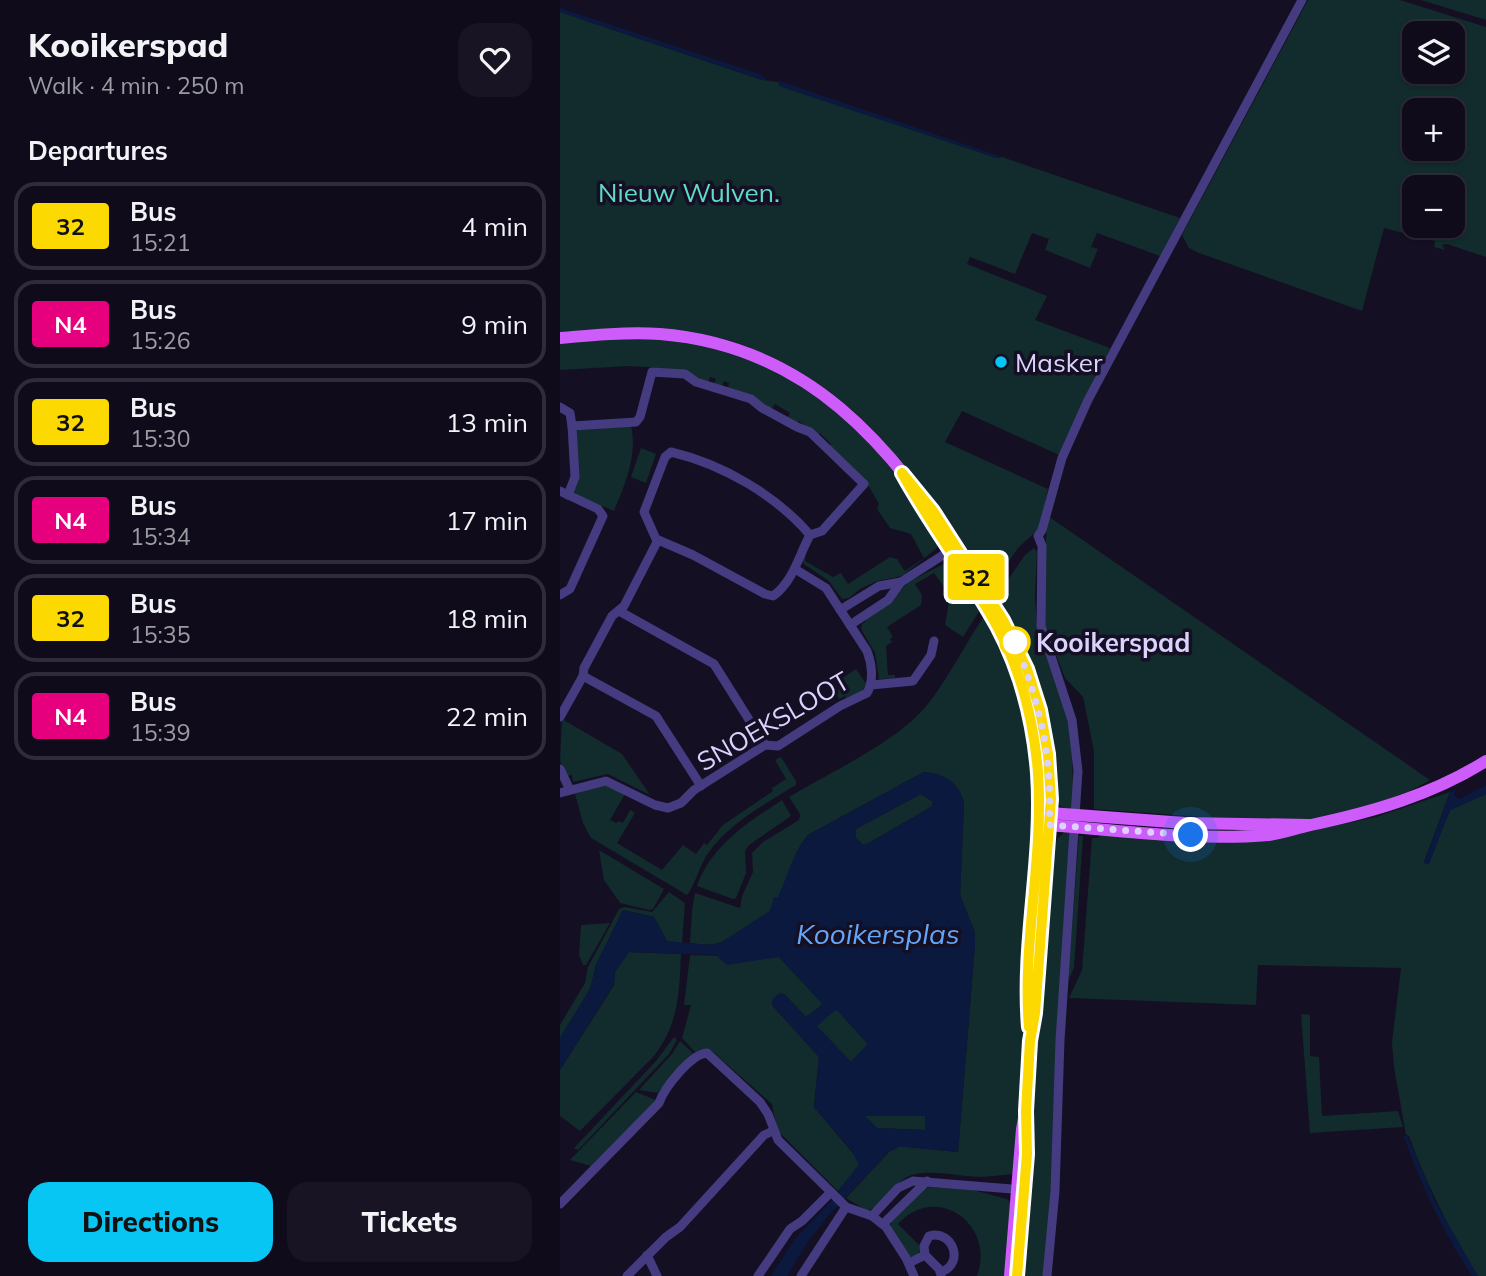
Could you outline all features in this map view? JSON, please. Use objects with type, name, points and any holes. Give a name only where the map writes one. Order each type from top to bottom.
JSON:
[{"type":"main road","points":[[560,338],[630,333],[671,335],[717,344],[764,360],[800,378],[842,408],[872,435],[902,473],[1003,620],[1027,669],[1046,737],[1049,770],[1035,1013],[1030,1041],[1020,1189],[1010,1276]]},
{"type":"main road","points":[[1046,819],[1233,836],[1271,835],[1374,810],[1411,798],[1486,761]]},
{"type":"main road","points":[[1017,1276],[1020,1189]]},
{"type":"street","points":[[1047,1276],[1055,1191],[1060,1040],[1085,822],[1068,705],[1041,626],[1042,546],[1038,536],[1072,433],[1103,370],[1302,0]]},
{"type":"street","points":[[572,426],[638,421],[652,372],[685,374],[696,382],[751,399],[762,408],[810,432],[864,484],[822,531],[810,535],[797,559],[795,569],[779,592],[769,596],[693,555],[658,540],[649,526],[644,512],[668,452],[713,466],[768,496],[810,535]]},
{"type":"street","points":[[560,407],[570,413],[575,477],[564,493],[598,509],[603,516],[570,589],[561,594]]},
{"type":"street","points":[[560,718],[610,620],[624,606],[658,540]]},
{"type":"street","points":[[850,625],[888,600],[901,582],[953,549]]},
{"type":"street","name":"SNOEKSLOOT","points":[[565,792],[606,780],[668,808],[681,803],[701,786],[765,745],[778,746],[840,706],[864,695],[871,684],[869,655],[824,586],[795,569]]},
{"type":"street","points":[[841,610],[883,584],[901,582]]},
{"type":"street","points":[[619,611],[714,664],[765,745]]},
{"type":"street","points":[[871,684],[913,681],[931,655],[934,642]]},
{"type":"street","points":[[583,676],[656,716],[701,786]]},
{"type":"street","points":[[560,769],[565,792]]},
{"type":"street","points":[[560,1204],[650,1112],[659,1102],[662,1091],[700,1054],[710,1055],[760,1102],[778,1140],[844,1205],[878,1220],[909,1263],[914,1276]]},
{"type":"street","points":[[627,1276],[680,1227],[764,1135],[773,1131]]},
{"type":"street","points":[[878,1220],[902,1185],[913,1181],[1020,1189]]},
{"type":"street","points":[[758,1276],[790,1229],[802,1222],[832,1193]]},
{"type":"street","points":[[801,1276],[844,1205]]},
{"type":"street","points":[[935,1234],[947,1238],[954,1250],[954,1261],[941,1274],[925,1255],[924,1246],[929,1236],[935,1234]]},
{"type":"street","points":[[647,1255],[657,1276]]},
{"type":"street","points":[[909,1263],[925,1255]]},
{"type":"green space","points":[[1308,0],[1400,0],[1486,27],[1486,257],[1447,244],[1442,245],[1445,250],[1434,247],[1435,241],[1423,238],[1465,238],[1465,175],[1402,175],[1402,233],[1384,228],[1362,311],[1189,248],[1182,235]]},
{"type":"green space","points":[[1421,0],[1486,0],[1486,20],[1483,19]]},
{"type":"green space","name":"Nieuw Wulven.","points":[[560,12],[762,80],[778,82],[780,86],[997,158],[1002,157],[1180,218],[1160,256],[1097,233],[1091,247],[1098,249],[1090,268],[1045,250],[1049,239],[1032,233],[1015,274],[970,257],[967,264],[1047,296],[1035,320],[1110,348],[1059,455],[962,411],[945,442],[1048,489],[1039,529],[1018,548],[988,592],[945,524],[900,461],[875,432],[816,382],[780,361],[715,337],[657,331],[560,333]]},
{"type":"green space","points":[[641,338],[690,342],[742,356],[799,383],[866,435],[901,480],[937,537],[937,548],[902,576],[877,581],[849,598],[842,599],[829,581],[804,564],[802,560],[806,553],[805,561],[833,577],[841,573],[848,584],[890,557],[897,559],[905,571],[924,558],[911,534],[890,528],[877,509],[879,504],[868,485],[829,446],[831,444],[820,433],[818,435],[799,421],[797,425],[787,419],[790,413],[775,404],[771,410],[752,396],[728,389],[729,383],[724,381],[722,386],[714,383],[716,379],[710,377],[708,383],[697,380],[688,372],[629,366],[560,370],[560,342]]},
{"type":"green space","points":[[631,426],[632,459],[614,511],[576,495],[573,490],[576,432],[579,429]]},
{"type":"green space","points":[[641,448],[656,454],[646,483],[631,477]]},
{"type":"green space","points":[[1048,516],[1430,780],[1368,806],[1303,821],[1260,821],[1094,809],[1094,751],[1083,697],[1065,678],[1044,624],[1043,575]]},
{"type":"green space","points":[[1034,548],[1037,552],[1037,627],[1071,735],[1074,810],[1062,807],[1054,797],[994,600],[1025,555]]},
{"type":"green space","points":[[944,564],[955,568],[982,607],[963,637],[945,625],[950,595],[934,573],[915,584],[922,595],[921,605],[887,627],[893,637],[890,639],[892,642],[886,646],[888,675],[895,675],[895,678],[879,679],[875,653],[861,629],[865,618],[893,600],[908,582]]},
{"type":"green space","points":[[986,613],[1020,691],[1036,770],[1025,976],[1026,1039],[1015,1174],[982,1177],[920,1173],[899,1182],[885,1200],[866,1210],[846,1198],[889,1152],[898,1147],[907,1147],[958,1152],[975,945],[975,933],[960,895],[964,804],[959,790],[945,778],[924,772],[808,835],[798,850],[784,885],[769,912],[759,921],[724,941],[711,944],[690,943],[695,893],[740,908],[742,896],[753,872],[752,853],[763,842],[799,820],[800,814],[789,797],[885,741],[918,715],[938,690]]},
{"type":"green space","points":[[856,669],[867,685],[862,691],[839,699],[835,692],[840,688],[836,682]]},
{"type":"green space","points":[[562,719],[622,754],[650,795],[608,774],[573,782],[572,775],[567,776],[560,761]]},
{"type":"green space","points":[[781,757],[796,785],[749,814],[718,841],[706,857],[687,895],[591,838],[583,823],[575,794],[605,784],[625,794],[610,820],[623,823],[630,810],[635,813],[617,843],[662,870],[683,845],[696,854],[723,825],[786,779],[775,760]]},
{"type":"green space","points":[[1450,792],[1424,862],[1428,864],[1450,810],[1486,794],[1486,1276],[1478,1276],[1458,1242],[1431,1190],[1409,1136],[1406,1135],[1392,1042],[1401,968],[1258,965],[1256,1005],[1069,998],[1082,970],[1092,838],[1099,838],[1100,834],[1272,839],[1376,817]]},
{"type":"green space","points":[[921,794],[932,801],[932,806],[867,844],[862,844],[856,838],[856,829]]},
{"type":"green space","points":[[782,800],[791,816],[749,845],[745,851],[746,873],[736,898],[697,886],[711,859],[721,847],[744,826]]},
{"type":"green space","points":[[1067,830],[1073,830],[1044,1276],[1019,1276],[1039,997],[1046,956],[1055,846],[1057,839]]},
{"type":"green space","points":[[1079,836],[1083,836],[1074,968],[1068,981]]},
{"type":"green space","points":[[599,850],[664,889],[653,909],[620,903],[604,880]]},
{"type":"green space","points":[[669,892],[685,903],[682,943],[667,941],[654,917],[623,910],[596,965],[590,989],[560,1038],[560,1025],[585,983],[588,967],[619,909],[625,907],[652,912]]},
{"type":"green space","points":[[610,923],[586,965],[583,965],[579,955],[581,925]]},
{"type":"green space","points":[[629,952],[681,954],[673,1020],[654,1056],[580,1131],[560,1116],[560,1070],[614,985],[615,972]]},
{"type":"green space","points":[[690,955],[779,957],[821,1002],[822,1005],[806,1017],[784,994],[772,1000],[772,1005],[819,1057],[814,1107],[858,1159],[859,1165],[838,1191],[777,1130],[772,1104],[714,1053],[705,1049],[696,1053],[682,1038],[691,1005],[684,1005]]},
{"type":"green space","points":[[834,1011],[838,1011],[868,1044],[851,1062],[816,1026]]},
{"type":"green space","points":[[1301,1014],[1310,1015],[1310,1056],[1319,1057],[1322,1116],[1398,1111],[1403,1127],[1310,1133]]},
{"type":"green space","points":[[674,1037],[677,1040],[669,1054],[578,1150],[574,1148],[656,1061]]},
{"type":"green space","points":[[680,1041],[694,1054],[657,1093],[639,1090],[672,1054]]},
{"type":"green space","points":[[636,1092],[656,1100],[591,1166],[570,1160]]},
{"type":"green space","points":[[864,1116],[926,1116],[925,1130],[877,1128]]},
{"type":"green space","points":[[930,1187],[973,1190],[1010,1202],[1008,1276],[977,1276],[981,1257],[978,1240],[970,1226],[959,1215],[945,1208],[929,1207],[913,1212],[898,1224],[921,1247],[918,1255],[910,1257],[891,1227],[891,1221],[920,1190]]},
{"type":"water","points":[[560,8],[760,74],[767,80],[560,12]]},
{"type":"water","points":[[780,81],[1002,157],[997,158],[779,86]]},
{"type":"water","name":"Kooikersplas","points":[[924,772],[945,777],[959,790],[964,804],[960,895],[975,933],[975,945],[958,1152],[898,1147],[889,1152],[828,1216],[807,1243],[787,1276],[771,1276],[794,1240],[839,1193],[859,1165],[852,1151],[814,1107],[819,1057],[772,1005],[772,1000],[779,993],[784,994],[806,1017],[822,1005],[821,1002],[779,957],[727,965],[716,955],[629,952],[615,972],[614,984],[560,1070],[560,1038],[590,989],[596,965],[623,910],[654,917],[667,941],[709,945],[720,943],[770,911],[794,857],[808,835]],"holes":[[[921,794],[932,801],[932,806],[867,844],[862,844],[856,838],[856,829]],[[834,1011],[838,1011],[868,1044],[851,1062],[817,1026]],[[865,1116],[925,1116],[925,1130],[877,1128]]]},
{"type":"water","points":[[1486,785],[1486,794],[1450,810],[1429,864],[1424,863],[1450,792],[1456,789],[1454,796],[1459,799]]},
{"type":"water","points":[[1407,1135],[1436,1203],[1478,1276],[1472,1276],[1434,1209],[1404,1137]]},
{"type":"bus line","name":"32","points":[[1017,1276],[1027,1154],[1026,1111],[1030,1041],[1035,1013],[1051,799],[1046,737],[1027,669],[1003,620],[933,511],[902,473],[996,625],[1014,665],[1031,722],[1039,801],[1027,971],[1029,1027]]},
{"type":"place","name":"Masker","points":[[1001,362]]},
{"type":"place","name":"Kooikerspad","points":[[1015,642]]},
{"type":"route","points":[[1015,642],[1027,669],[1046,737],[1051,799],[1049,825],[1191,835]]}]
